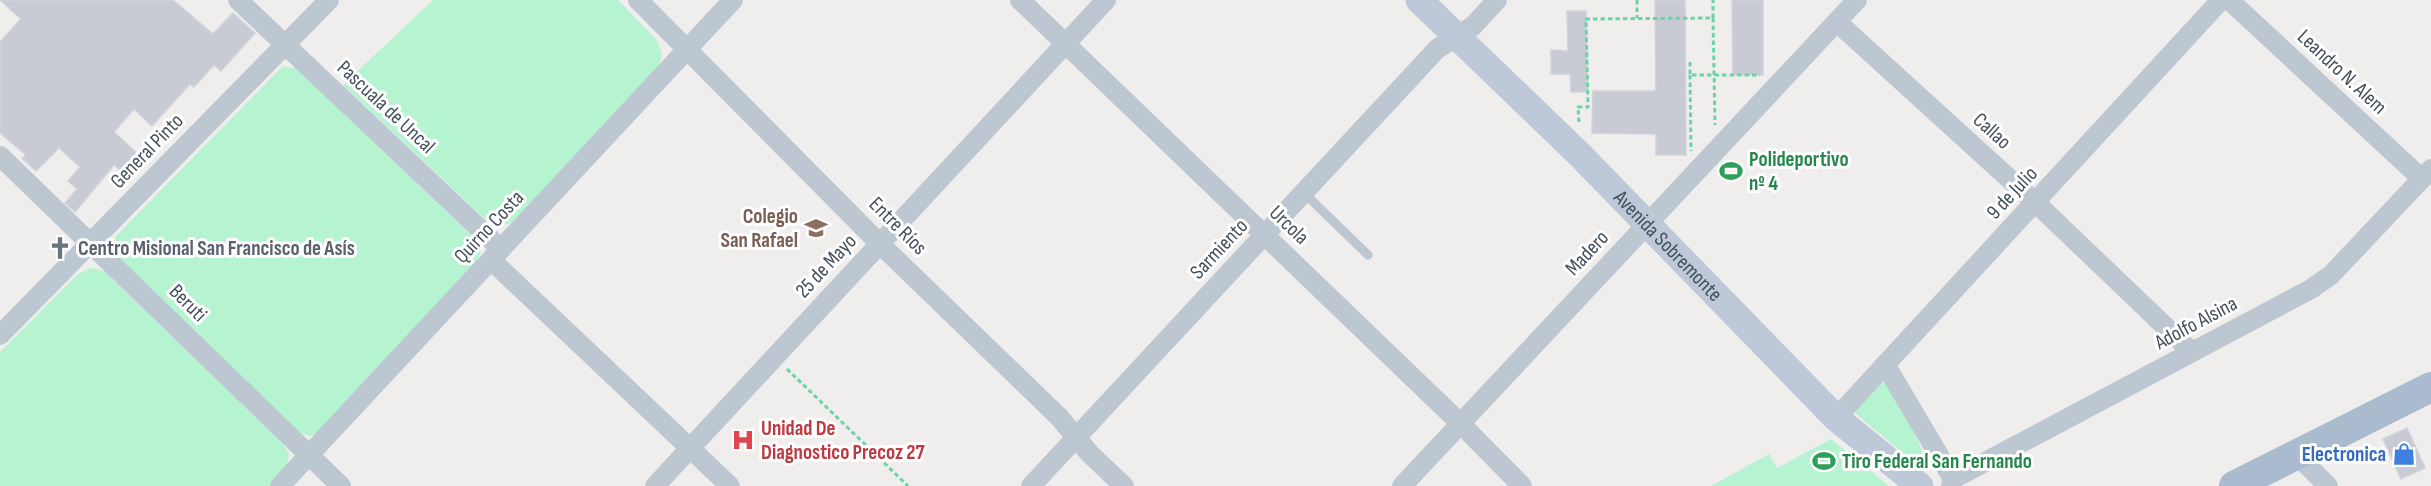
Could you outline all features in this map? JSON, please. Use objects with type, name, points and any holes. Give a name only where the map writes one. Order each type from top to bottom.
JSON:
[{"type":"main road","name":"Avenida Sobremonte","points":[[1419,0],[1581,156],[1836,418],[1920,486]]},
{"type":"main road","points":[[2234,486],[2431,387]]},
{"type":"street","name":"Pascuala de Uncal","points":[[238,0],[730,486]]},
{"type":"street","name":"General Pinto","points":[[0,335],[329,0]]},
{"type":"street","name":"Entre Ríos","points":[[638,0],[880,244],[1059,417],[1090,454],[1124,486]]},
{"type":"street","name":"Quirno Costa","points":[[280,486],[733,0]]},
{"type":"street","name":"Urcola","points":[[1020,0],[1265,234],[1522,486]]},
{"type":"street","name":"25 de Mayo","points":[[655,486],[1106,0]]},
{"type":"street","name":"Sarmiento","points":[[1031,486],[1437,49],[1473,26],[1497,0]]},
{"type":"street","name":"Madero","points":[[1402,486],[1857,0]]},
{"type":"street","name":"9 de Julio","points":[[1836,418],[2221,0]]},
{"type":"street","name":"Leandro N. Alem","points":[[2229,0],[2427,174]]},
{"type":"street","name":"Callao","points":[[1837,22],[2036,203],[2192,352]]},
{"type":"street","name":"Beruti","points":[[0,156],[92,242],[341,486]]},
{"type":"street","name":"Adolfo Alsina","points":[[1952,482],[2311,289],[2331,275],[2427,174]]},
{"type":"street","points":[[1885,364],[1952,482]]},
{"type":"street","points":[[2296,454],[2328,486]]},
{"type":"lane","points":[[1304,193],[1368,255]]},
{"type":"path","points":[[1637,0],[1637,18]]},
{"type":"path","points":[[1713,0],[1716,150]]},
{"type":"path","points":[[1581,156],[1578,107],[1588,107],[1586,19],[1713,18]]},
{"type":"path","points":[[1690,62],[1691,176]]},
{"type":"path","points":[[1690,75],[1762,75]]},
{"type":"path","points":[[775,357],[908,486]]},
{"type":"green space","points":[[433,0],[618,0],[656,39],[662,53],[659,68],[512,222],[500,226],[488,222],[343,85]]},
{"type":"green space","points":[[283,66],[297,69],[473,237],[481,253],[473,268],[321,431],[310,436],[299,433],[116,255],[114,246],[116,236]]},
{"type":"green space","points":[[90,268],[104,271],[283,444],[289,454],[287,466],[269,486],[0,486],[0,352],[78,274]]},
{"type":"green space","points":[[1885,381],[1909,422],[1930,467],[1923,470],[1855,413],[1855,406]]},
{"type":"green space","name":"Tiro Federal San Fernando","points":[[1831,439],[1889,486],[1711,486],[1769,454],[1777,468]]},
{"type":"building","points":[[0,0],[173,0],[213,34],[233,13],[255,33],[221,71],[214,65],[194,87],[190,84],[152,126],[134,109],[114,132],[139,155],[122,172],[114,165],[75,212],[65,203],[77,189],[68,181],[80,167],[59,148],[36,171],[22,158],[26,155],[0,133],[0,42],[21,19]]},
{"type":"building","points":[[1655,0],[1685,0],[1686,155],[1656,155],[1656,134],[1592,133],[1593,91],[1656,91]]},
{"type":"building","points":[[1732,0],[1763,0],[1763,75],[1733,75]]},
{"type":"building","points":[[1567,11],[1586,11],[1588,92],[1571,92],[1570,74],[1551,74],[1551,50],[1568,51]]},
{"type":"building","name":"Electronica","points":[[2407,428],[2425,468],[2401,479],[2383,439]]},
{"type":"place","name":"Polideportivo nº 4","points":[[1731,171]]},
{"type":"place","name":"Colegio San Rafael","points":[[816,228]]},
{"type":"place","name":"Centro Misional San Francisco de Asís","points":[[60,248]]},
{"type":"place","name":"Unidad De Diagnostico Precoz 27","points":[[743,440]]},
{"type":"place","name":"Electronica","points":[[2404,454]]},
{"type":"place","name":"Tiro Federal San Fernando","points":[[1824,461]]}]
